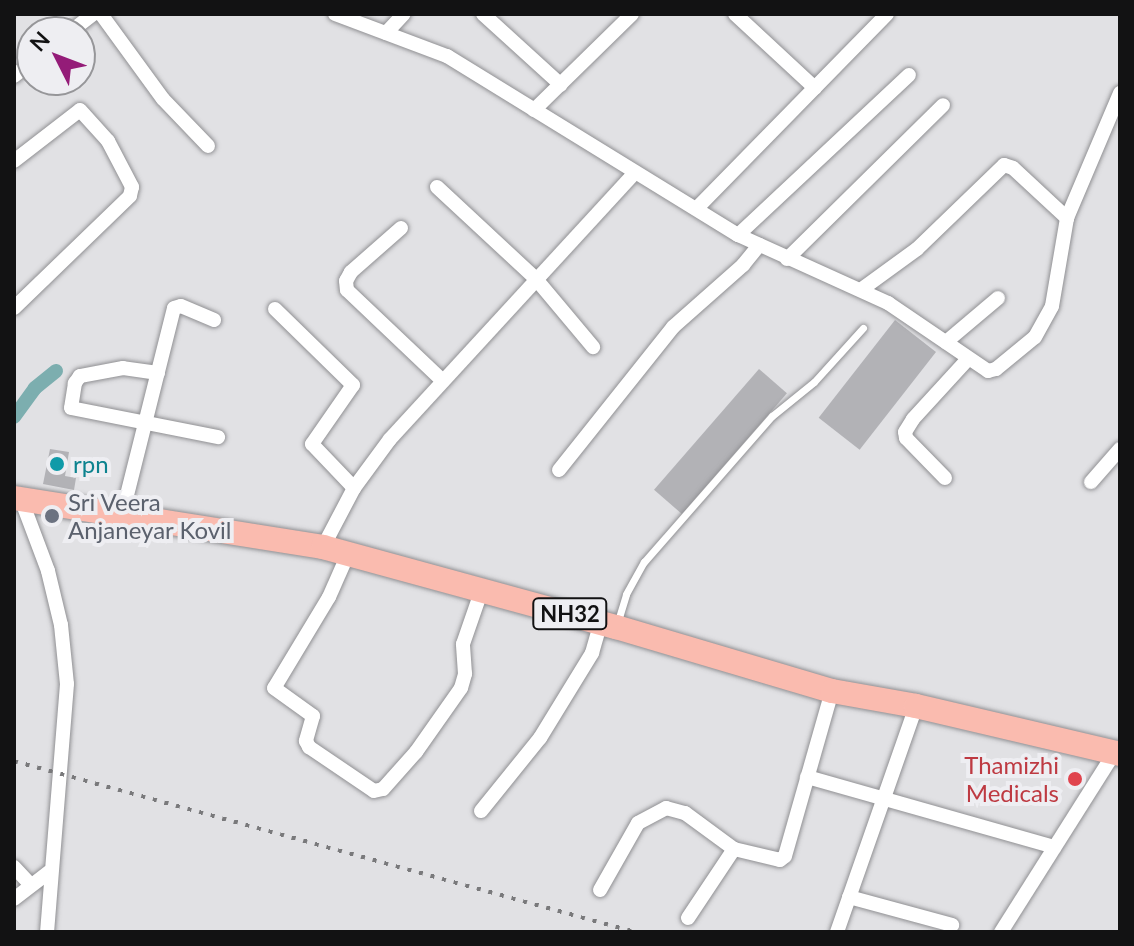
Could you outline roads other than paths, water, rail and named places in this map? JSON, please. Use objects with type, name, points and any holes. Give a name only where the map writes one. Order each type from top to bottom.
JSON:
[{"type":"highway","name":"NH32","points":[[17,499],[323,547],[609,624],[832,691],[916,706],[1117,754]]},
{"type":"street","points":[[101,14],[163,99],[208,146]]},
{"type":"street","points":[[335,14],[447,56],[635,173],[698,207],[738,235],[787,259],[862,289],[946,342],[980,369],[996,369],[1035,337],[1052,306],[1067,218],[1120,93]]},
{"type":"street","points":[[386,33],[404,14]]},
{"type":"street","points":[[483,14],[561,85]]},
{"type":"street","points":[[698,207],[887,14]]},
{"type":"street","points":[[739,15],[815,88]]},
{"type":"street","points":[[534,110],[624,17]]},
{"type":"street","points":[[738,235],[909,75]]},
{"type":"street","points":[[787,259],[943,105]]},
{"type":"street","points":[[14,161],[80,110],[108,141],[132,187],[130,196],[14,308]]},
{"type":"street","points":[[862,289],[917,249],[968,203],[1001,166],[1013,168],[1067,218]]},
{"type":"street","points":[[323,547],[354,488],[390,439],[635,173]]},
{"type":"street","points":[[437,187],[536,279],[593,347]]},
{"type":"street","points":[[401,228],[351,272],[346,281],[347,290],[443,381]]},
{"type":"street","points":[[559,470],[673,327],[743,265],[759,245]]},
{"type":"street","points":[[946,342],[998,298]]},
{"type":"street","points":[[122,515],[175,307],[181,306],[214,320]]},
{"type":"street","points":[[275,309],[353,385],[312,444],[354,488]]},
{"type":"street","points":[[945,478],[905,432],[913,419],[968,359]]},
{"type":"street","points":[[158,373],[123,368],[80,376],[70,404],[74,410],[218,437]]},
{"type":"street","points":[[1091,482],[1120,449]]},
{"type":"street","points":[[17,499],[48,571],[61,625],[67,684],[49,872],[47,932]]},
{"type":"street","points":[[348,554],[329,597],[274,690],[314,718],[307,739],[309,747],[374,791],[383,789],[416,752],[461,688],[465,674],[463,644],[482,589]]},
{"type":"street","points":[[481,811],[547,727],[609,624]]},
{"type":"street","points":[[600,890],[638,823],[666,808],[685,813],[734,849],[772,860],[785,856],[832,691]]},
{"type":"street","points":[[837,932],[916,706]]},
{"type":"street","points":[[1001,932],[1117,754]]},
{"type":"street","points":[[807,777],[1054,847]]},
{"type":"street","points":[[688,918],[734,849]]},
{"type":"street","points":[[14,867],[30,884]]},
{"type":"street","points":[[14,899],[49,872]]},
{"type":"street","points":[[849,897],[952,925]]},
{"type":"lane","points":[[609,624],[634,577],[652,553],[772,416],[814,382],[863,328]]},
{"type":"waterway","points":[[14,417],[35,388],[56,371]]},
{"type":"railway","points":[[14,761],[635,932]]},
{"type":"place","name":"rpn","points":[[57,464]]},
{"type":"place","name":"Sri Veera Anjaneyar Kovil","points":[[52,516]]},
{"type":"place","name":"Thamizhi Medicals","points":[[1075,779]]}]
